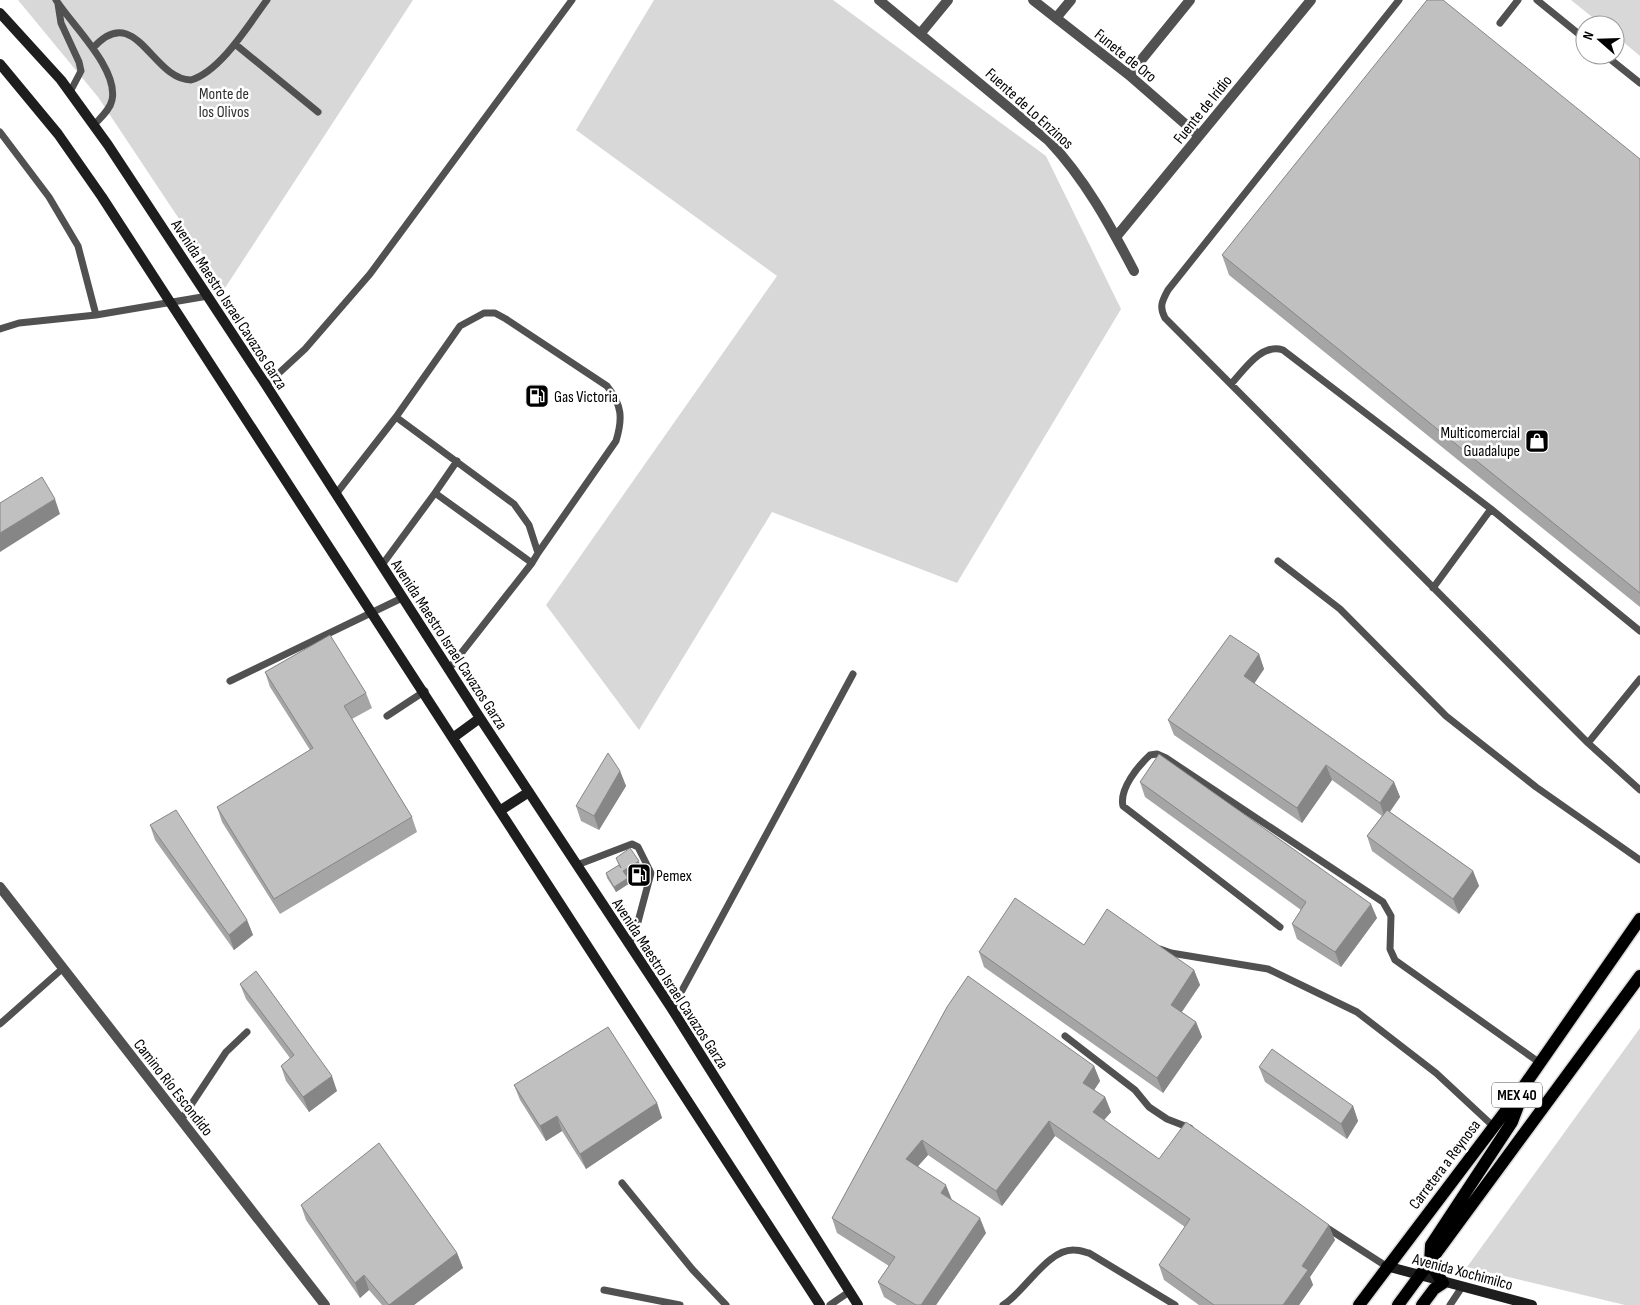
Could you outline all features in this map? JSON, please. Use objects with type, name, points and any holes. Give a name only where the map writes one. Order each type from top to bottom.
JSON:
[{"type":"main road","name":"Avenida Maestro Israel Cavazos Garza","points":[[0,13],[32,46],[70,92],[208,296],[448,670],[672,1009],[858,1305]]},
{"type":"main road","points":[[0,64],[69,149],[171,302],[454,737],[679,1090],[820,1305]]},
{"type":"main road","points":[[454,737],[480,718]]},
{"type":"main road","points":[[501,810],[529,792]]},
{"type":"main road","name":"Carretera a Reynosa","points":[[1359,1305],[1386,1266],[1517,1096],[1640,919]]},
{"type":"main road","name":"MEX 40","points":[[1398,1305],[1640,976]]},
{"type":"main road","points":[[1422,1305],[1434,1289],[1444,1283],[1430,1263],[1429,1251],[1435,1236],[1512,1122],[1518,1106],[1517,1096]]},
{"type":"main road","name":"Avenida Xochimilco","points":[[1386,1266],[1532,1305]]},
{"type":"street","name":"Fuente de Lo Enzinos","points":[[879,0],[1048,142],[1065,159],[1081,180],[1116,237],[1134,271]]},
{"type":"street","points":[[920,34],[948,0]]},
{"type":"street","name":"Funete de Oro","points":[[1033,0],[1129,75],[1199,136]]},
{"type":"street","points":[[1056,18],[1071,0]]},
{"type":"street","points":[[1129,75],[1190,0]]},
{"type":"street","name":"Fuente de Iridio","points":[[1116,237],[1311,0]]},
{"type":"street","name":"Camino Río Escondido","points":[[0,888],[325,1305]]},
{"type":"lane","points":[[92,48],[109,33],[116,30],[129,33],[145,43],[165,69],[179,78],[192,80],[206,71],[235,44],[267,0]]},
{"type":"lane","points":[[266,386],[305,349],[370,274],[572,0]]},
{"type":"lane","points":[[1400,0],[1173,283],[1162,300],[1161,310],[1165,318],[1433,588],[1588,743],[1640,790]]},
{"type":"lane","points":[[1500,23],[1518,0]]},
{"type":"lane","points":[[1536,0],[1575,31]]},
{"type":"lane","points":[[57,2],[92,48],[106,72],[113,92],[110,107],[94,125]]},
{"type":"lane","points":[[57,2],[61,23],[80,62],[81,71],[70,92]]},
{"type":"lane","points":[[235,44],[318,112]]},
{"type":"lane","points":[[1618,65],[1640,83]]},
{"type":"lane","points":[[0,132],[49,197],[78,246],[96,315]]},
{"type":"lane","points":[[0,329],[19,323],[96,315],[208,296]]},
{"type":"lane","points":[[336,494],[396,417],[460,326],[484,313],[495,313],[506,319],[608,386],[617,398],[621,411],[621,424],[616,441],[532,564],[448,670]]},
{"type":"lane","points":[[1231,384],[1265,349],[1273,347],[1283,350],[1491,510],[1640,631]]},
{"type":"lane","points":[[396,417],[514,504],[529,525],[538,553]]},
{"type":"lane","points":[[382,565],[457,461]]},
{"type":"lane","points":[[434,494],[532,564]]},
{"type":"lane","points":[[1433,588],[1491,510]]},
{"type":"lane","points":[[1278,561],[1340,610],[1446,716],[1536,786],[1640,860]]},
{"type":"lane","points":[[230,681],[402,598]]},
{"type":"lane","points":[[672,1009],[853,674]]},
{"type":"lane","points":[[1588,743],[1640,679]]},
{"type":"lane","points":[[387,716],[424,692]]},
{"type":"lane","points":[[1280,927],[1123,806],[1121,799],[1124,790],[1150,754],[1157,754],[1166,758],[1382,902],[1391,916],[1390,949],[1395,960],[1540,1063]]},
{"type":"lane","points":[[576,865],[632,844],[638,847],[651,873],[631,948]]},
{"type":"lane","points":[[1155,946],[1170,953],[1268,969],[1357,1012],[1436,1072],[1493,1126]]},
{"type":"lane","points":[[0,1024],[62,969]]},
{"type":"lane","points":[[181,1120],[226,1052],[247,1032]]},
{"type":"lane","points":[[1065,1036],[1135,1090],[1149,1107],[1167,1119],[1196,1132]]},
{"type":"lane","points":[[622,1182],[692,1269],[726,1305]]},
{"type":"lane","points":[[1314,1218],[1346,1242],[1386,1266]]},
{"type":"lane","points":[[1003,1305],[1012,1300],[1047,1262],[1059,1254],[1073,1249],[1090,1253],[1175,1305]]},
{"type":"lane","points":[[1450,1305],[1462,1287]]},
{"type":"lane","points":[[604,1290],[680,1305]]},
{"type":"lane","points":[[830,1305],[849,1292]]},
{"type":"green space","name":"Monte de los Olivos","points":[[18,0],[413,0],[225,288],[98,97]]},
{"type":"green space","points":[[654,0],[833,0],[1046,156],[1121,309],[957,583],[772,512],[639,730],[546,605],[777,276],[576,130]]},
{"type":"green space","points":[[1571,0],[1640,0],[1640,56],[1625,43],[1625,15],[1590,15]]},
{"type":"green space","points":[[1640,1028],[1640,1305],[1625,1305],[1467,1267]]},
{"type":"building","name":"Multicomercial Guadalupe","points":[[1427,0],[1443,0],[1640,159],[1640,593],[1222,255]]},
{"type":"building","points":[[42,477],[55,499],[0,533],[0,503]]},
{"type":"building","points":[[330,635],[366,693],[344,706],[412,817],[274,899],[217,807],[313,748],[265,672]]},
{"type":"building","points":[[1230,635],[1259,654],[1244,676],[1394,782],[1380,803],[1326,765],[1297,808],[1168,720]]},
{"type":"building","points":[[608,753],[620,771],[594,816],[576,806]]},
{"type":"building","points":[[1159,754],[1371,904],[1335,952],[1292,924],[1306,902],[1140,782]]},
{"type":"building","points":[[176,810],[247,920],[229,935],[150,825]]},
{"type":"building","points":[[1387,810],[1473,871],[1453,899],[1367,836]]},
{"type":"building","points":[[630,848],[639,861],[623,871],[628,878],[614,887],[606,873],[619,865],[621,868],[616,858]]},
{"type":"building","points":[[1015,898],[1084,945],[1107,909],[1194,970],[1171,1005],[1196,1022],[1157,1078],[979,952]]},
{"type":"building","points":[[256,971],[332,1076],[303,1097],[281,1066],[294,1055],[240,984]]},
{"type":"building","points":[[968,976],[1094,1066],[1083,1083],[1105,1097],[1093,1112],[1159,1159],[1186,1122],[1329,1225],[1302,1266],[1308,1270],[1283,1305],[1214,1305],[1159,1265],[1190,1219],[1049,1121],[996,1191],[922,1140],[906,1159],[946,1185],[941,1193],[980,1218],[921,1305],[916,1305],[878,1282],[895,1257],[832,1218],[947,1007]]},
{"type":"building","points":[[608,1027],[657,1103],[580,1154],[557,1116],[540,1126],[514,1085]]},
{"type":"building","points":[[1272,1049],[1353,1106],[1341,1124],[1259,1067]]},
{"type":"building","points":[[379,1143],[457,1253],[389,1305],[364,1275],[355,1283],[301,1205]]},
{"type":"place","name":"Gas Victoria","points":[[537,396]]},
{"type":"place","name":"Multicomercial Guadalupe","points":[[1537,441]]},
{"type":"place","name":"Pemex","points":[[639,875]]}]
